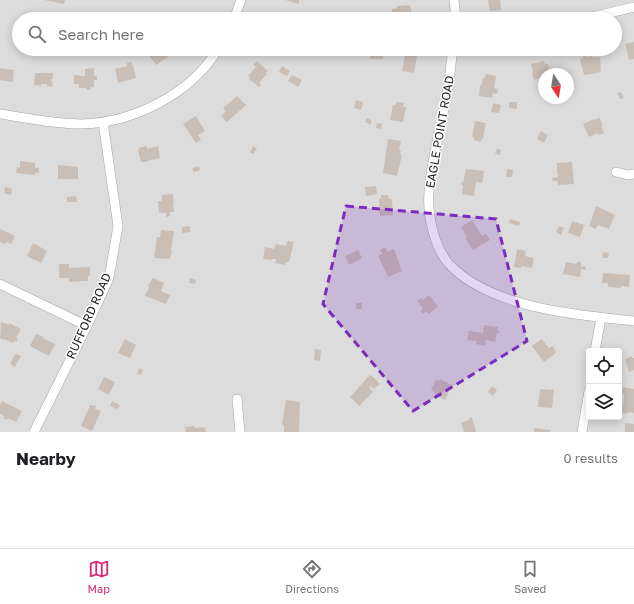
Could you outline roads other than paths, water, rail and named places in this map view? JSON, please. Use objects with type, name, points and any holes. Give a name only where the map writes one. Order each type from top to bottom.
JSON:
[{"type":"street","points":[[237,12],[241,0]]},
{"type":"street","points":[[454,0],[455,12]]},
{"type":"street","points":[[613,12],[634,7]]},
{"type":"street","points":[[0,114],[58,123],[83,124],[104,122],[133,114],[154,105],[173,94],[201,71],[213,56]]},
{"type":"street","name":"EAGLE POINT ROAD","points":[[452,56],[448,88],[429,193],[429,210],[432,226],[443,255],[463,276],[478,286],[496,294],[526,304],[558,311],[601,318],[634,321]]},
{"type":"street","name":"RUFFORD ROAD","points":[[34,432],[87,326],[109,278],[118,226],[104,122]]},
{"type":"street","points":[[616,172],[628,175],[634,174]]},
{"type":"street","points":[[0,284],[87,326]]},
{"type":"street","points":[[596,348],[601,318]]},
{"type":"street","points":[[237,399],[240,432]]},
{"type":"street","points":[[582,432],[586,409]]}]
